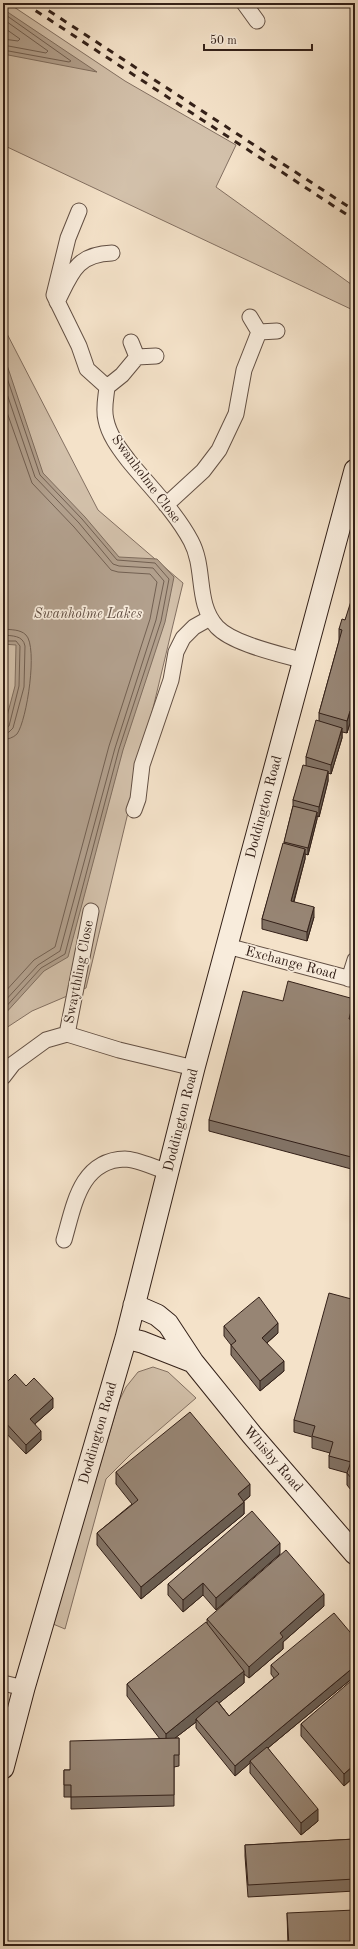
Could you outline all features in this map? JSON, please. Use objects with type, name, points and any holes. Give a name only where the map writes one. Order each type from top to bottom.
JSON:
[{"type":"main road","name":"Doddington Road","points":[[3,1768],[24,1688],[126,1338],[194,1068],[304,661],[349,518],[355,470]]},
{"type":"main road","name":"Whisby Road","points":[[134,1305],[157,1315],[168,1324],[193,1362],[252,1435],[355,1554]]},
{"type":"main road","name":"Whisby Road","points":[[126,1338],[142,1342],[193,1362]]},
{"type":"street","points":[[240,3],[244,3],[257,21]]},
{"type":"street","points":[[79,211],[68,238],[56,280],[54,295],[79,346],[87,369],[107,387],[122,375],[137,357],[156,356]]},
{"type":"street","points":[[57,303],[74,269],[82,261],[98,255],[112,254]]},
{"type":"street","points":[[250,317],[259,332]]},
{"type":"street","points":[[259,332],[277,331]]},
{"type":"street","points":[[166,505],[203,471],[219,450],[236,414],[244,370],[259,332]]},
{"type":"street","points":[[131,342],[137,357]]},
{"type":"street","name":"Swanholme Close","points":[[107,387],[106,420],[115,443],[146,483],[166,505],[191,541],[197,555],[204,605],[210,618],[226,635],[304,661]]},
{"type":"street","points":[[134,810],[138,799],[142,765],[171,680],[176,652],[183,638],[210,618]]},
{"type":"street","name":"Swaythling Close","points":[[67,1034],[91,911]]},
{"type":"street","name":"Exchange Road","points":[[227,946],[352,979]]},
{"type":"street","points":[[352,979],[355,960]]},
{"type":"street","name":"Swaythling Close","points":[[3,1077],[13,1064],[46,1040],[67,1034],[119,1050],[194,1068]]},
{"type":"street","points":[[64,1240],[77,1194],[89,1174],[106,1162],[126,1159],[169,1172]]},
{"type":"street","points":[[3,1683],[24,1688]]},
{"type":"green space","points":[[3,3],[8,3],[125,81],[236,145],[216,187],[355,287],[355,311],[3,145]]},
{"type":"green space","name":"Swanholme Lakes","points":[[3,326],[98,510],[183,583],[86,988],[32,1011],[3,1030]]},
{"type":"green space","points":[[153,1367],[168,1372],[196,1398],[131,1454],[106,1479],[65,1629],[53,1624],[119,1401],[126,1387],[138,1372]]},
{"type":"water","points":[[3,9],[97,72],[3,54]]},
{"type":"water","name":"Swanholme Lakes","points":[[3,353],[43,473],[85,517],[119,557],[157,559],[174,577],[165,622],[123,750],[68,957],[44,971],[3,1016],[3,731],[15,686],[16,645],[3,644]]},
{"type":"building","points":[[352,598],[355,599],[355,694],[352,703],[355,703],[355,712],[350,711],[347,721],[319,713],[342,630],[339,629],[342,619],[345,620]]},
{"type":"building","points":[[316,720],[342,728],[331,765],[306,757]]},
{"type":"building","points":[[303,765],[328,771],[319,807],[293,800]]},
{"type":"building","points":[[293,806],[317,812],[308,848],[284,842]]},
{"type":"building","points":[[283,843],[305,849],[291,901],[314,907],[307,932],[262,919]]},
{"type":"building","points":[[288,981],[354,999],[349,1019],[355,1020],[355,1158],[209,1120],[243,991],[283,1001]]},
{"type":"building","points":[[329,1293],[355,1300],[355,1483],[347,1473],[351,1462],[329,1456],[333,1442],[312,1436],[315,1426],[294,1420]]},
{"type":"building","points":[[259,1297],[278,1323],[262,1338],[284,1361],[260,1381],[231,1345],[236,1341],[224,1326]]},
{"type":"building","points":[[15,1374],[26,1386],[34,1378],[53,1398],[30,1419],[41,1431],[26,1445],[3,1420],[3,1386]]},
{"type":"building","points":[[190,1412],[250,1484],[238,1494],[244,1502],[141,1587],[97,1533],[138,1500],[116,1472]]},
{"type":"building","points":[[252,1511],[280,1543],[216,1598],[203,1583],[183,1600],[168,1584]]},
{"type":"building","points":[[286,1550],[324,1594],[280,1633],[283,1637],[249,1667],[207,1619]]},
{"type":"building","points":[[334,1613],[355,1638],[355,1666],[235,1766],[196,1719],[217,1701],[229,1716],[279,1674],[271,1665]]},
{"type":"building","points":[[206,1622],[244,1671],[166,1734],[127,1684]]},
{"type":"building","points":[[352,1680],[355,1683],[355,1764],[344,1774],[301,1724]]},
{"type":"building","points":[[179,1738],[179,1755],[174,1755],[174,1795],[71,1797],[71,1785],[64,1785],[64,1770],[70,1770],[70,1741]]},
{"type":"building","points":[[267,1747],[318,1809],[301,1823],[250,1761]]},
{"type":"building","points":[[355,1839],[355,1879],[248,1885],[245,1845]]},
{"type":"building","points":[[355,1910],[355,1946],[289,1946],[287,1913]]},
{"type":"railway","points":[[24,3],[355,220]]},
{"type":"railway","points":[[37,3],[355,211]]}]
